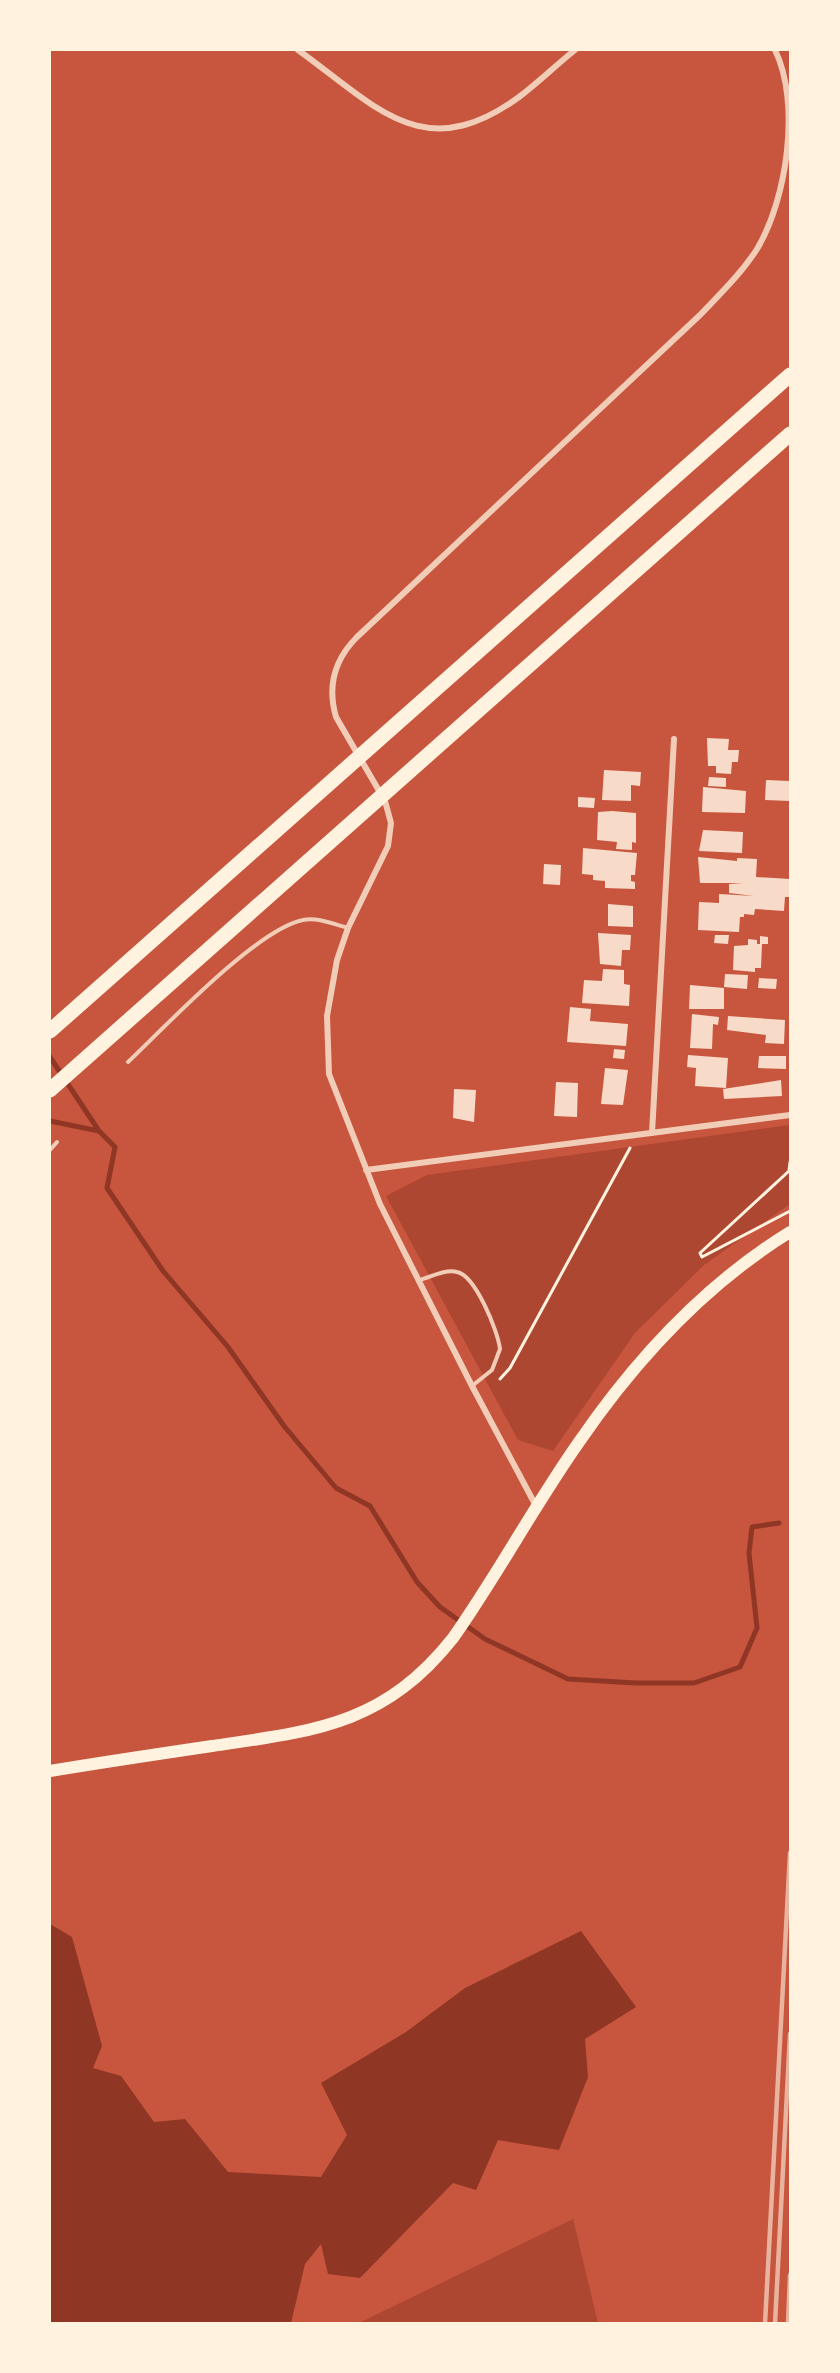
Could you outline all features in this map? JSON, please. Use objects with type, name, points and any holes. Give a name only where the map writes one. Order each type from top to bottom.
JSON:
[{"type":"highway","points":[[50,1031],[785,380]]},
{"type":"highway","points":[[50,1090],[790,434]]},
{"type":"main road","points":[[50,1771],[292,1734],[342,1722],[394,1695],[437,1658],[453,1638],[579,1442],[662,1338],[727,1277],[790,1232]]},
{"type":"street","points":[[298,50],[400,122],[436,130],[478,120],[499,110],[520,96],[575,50]]},
{"type":"street","points":[[537,1507],[472,1386],[366,1170],[332,1084],[326,1046],[331,989],[348,928],[388,846],[391,824],[390,812],[382,794],[336,717],[331,692],[338,662],[357,637],[700,315],[747,263],[770,221],[786,156],[789,119],[787,89],[781,61],[775,50]]},
{"type":"street","points":[[652,1133],[674,739]]},
{"type":"street","points":[[366,1170],[790,1115]]},
{"type":"lane","points":[[128,1062],[218,977],[280,928],[314,920],[348,928]]},
{"type":"lane","points":[[50,1150],[57,1142]]},
{"type":"lane","points":[[420,1280],[445,1272],[457,1272],[464,1274],[474,1285],[500,1349],[492,1370],[472,1386]]},
{"type":"path","points":[[472,1386],[499,1380],[510,1368],[638,1134]]},
{"type":"path","points":[[790,1162],[789,1171],[700,1253],[702,1257],[790,1211]]},
{"type":"shaded area","points":[[790,1125],[790,1204],[704,1265],[635,1333],[553,1451],[518,1440],[386,1196],[427,1175]]},
{"type":"shaded area","points":[[50,1924],[72,1937],[102,2046],[93,2068],[121,2076],[154,2122],[185,2119],[228,2172],[321,2177],[347,2135],[321,2083],[406,2032],[465,1988],[581,1931],[636,2007],[585,2039],[588,2077],[559,2150],[498,2140],[476,2190],[453,2183],[360,2278],[328,2274],[321,2244],[305,2264],[291,2323],[50,2323]]},
{"type":"shaded area","points":[[573,2219],[598,2323],[359,2323]]},
{"type":"building","points":[[707,738],[729,739],[728,750],[739,750],[738,762],[732,762],[731,774],[716,773],[716,766],[708,766]]},
{"type":"building","points":[[604,770],[641,772],[640,786],[631,785],[631,801],[602,800]]},
{"type":"building","points":[[709,777],[726,778],[726,787],[708,786]]},
{"type":"building","points":[[766,780],[790,781],[790,801],[765,800]]},
{"type":"building","points":[[703,787],[746,791],[745,813],[702,812]]},
{"type":"building","points":[[578,797],[595,798],[594,808],[578,807]]},
{"type":"building","points":[[598,812],[636,813],[636,843],[632,842],[632,850],[616,849],[617,842],[597,840]]},
{"type":"building","points":[[703,830],[743,832],[742,853],[699,851]]},
{"type":"building","points":[[583,848],[637,853],[635,875],[631,875],[631,881],[635,882],[635,889],[605,888],[605,881],[593,880],[593,875],[582,874]]},
{"type":"building","points":[[698,857],[737,861],[737,858],[757,859],[756,877],[790,879],[790,897],[785,897],[784,911],[755,909],[754,915],[744,914],[744,917],[740,917],[739,932],[698,930],[699,902],[719,903],[719,894],[754,896],[729,893],[729,884],[743,883],[700,883]]},
{"type":"building","points":[[544,864],[561,865],[560,885],[543,884]]},
{"type":"building","points":[[608,904],[633,906],[633,927],[608,926]]},
{"type":"building","points":[[598,933],[631,935],[630,950],[622,950],[621,966],[600,964]]},
{"type":"building","points":[[715,935],[729,935],[728,944],[714,943]]},
{"type":"building","points":[[760,936],[768,937],[768,944],[762,944],[761,968],[755,968],[755,972],[733,970],[734,946],[748,945],[748,939],[757,940],[757,944],[760,944]]},
{"type":"building","points":[[603,969],[624,970],[624,984],[630,985],[629,1006],[582,1003],[584,980],[602,981]]},
{"type":"building","points":[[725,974],[748,975],[747,989],[724,987]]},
{"type":"building","points":[[759,978],[777,979],[776,989],[758,988]]},
{"type":"building","points":[[690,985],[724,988],[724,1009],[689,1009]]},
{"type":"building","points":[[570,1007],[591,1009],[590,1021],[628,1024],[626,1046],[567,1042]]},
{"type":"building","points":[[692,1014],[719,1017],[718,1025],[713,1024],[712,1049],[690,1048]]},
{"type":"building","points":[[728,1016],[785,1020],[784,1044],[765,1043],[766,1035],[727,1030]]},
{"type":"building","points":[[614,1049],[625,1050],[624,1059],[613,1058]]},
{"type":"building","points":[[688,1055],[728,1058],[726,1088],[695,1086],[696,1068],[687,1067]]},
{"type":"building","points":[[759,1056],[786,1056],[786,1069],[758,1068]]},
{"type":"building","points":[[605,1068],[628,1070],[623,1105],[601,1104]]},
{"type":"building","points":[[781,1080],[782,1096],[724,1099],[723,1089]]},
{"type":"building","points":[[556,1082],[578,1083],[577,1117],[554,1116]]},
{"type":"building","points":[[454,1089],[476,1090],[474,1122],[453,1118]]},
{"type":"waterway","points":[[50,1057],[99,1131],[50,1121]]},
{"type":"waterway","points":[[99,1131],[115,1147],[107,1188],[163,1271],[228,1347],[284,1426],[336,1488],[370,1506],[417,1582],[440,1607],[485,1639],[568,1679],[636,1683],[694,1683],[740,1667],[757,1628],[749,1553],[752,1527],[779,1523]]},
{"type":"railway","points":[[765,2324],[790,1853]]},
{"type":"railway","points":[[775,2324],[790,2034]]},
{"type":"railway","points":[[788,2324],[790,2275]]}]
